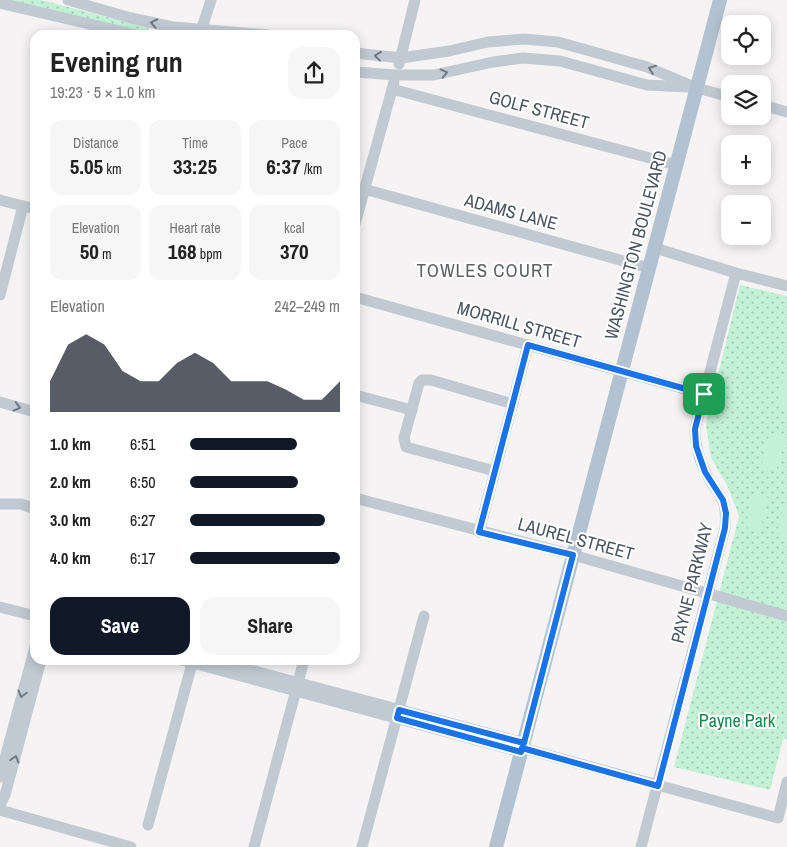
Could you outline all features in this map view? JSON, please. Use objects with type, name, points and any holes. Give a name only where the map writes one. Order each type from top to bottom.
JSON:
[{"type":"main road","name":"WASHINGTON BOULEVARD","points":[[496,847],[720,0]]},
{"type":"street","points":[[68,0],[142,21],[190,30]]},
{"type":"street","points":[[202,30],[212,0]]},
{"type":"street","points":[[360,205],[401,58],[415,0]]},
{"type":"street","points":[[0,3],[115,30]]},
{"type":"street","points":[[360,54],[401,58],[449,51],[488,42],[524,40],[558,42],[647,67],[697,88],[721,95]]},
{"type":"street","points":[[360,72],[396,76],[434,75],[493,62],[523,58],[560,61],[647,84],[697,88]]},
{"type":"street","name":"GOLF STREET","points":[[392,89],[676,165]]},
{"type":"street","points":[[771,108],[787,112]]},
{"type":"street","name":"ADAMS LANE","points":[[364,189],[649,268]]},
{"type":"street","points":[[0,200],[30,208]]},
{"type":"street","points":[[0,295],[23,206]]},
{"type":"street","points":[[655,248],[736,273],[787,286]]},
{"type":"street","name":"PAYNE PARKWAY","points":[[641,847],[723,538],[726,513],[723,500],[705,472],[696,446],[695,429],[736,273]]},
{"type":"street","name":"MORRILL STREET","points":[[360,298],[704,394]]},
{"type":"street","points":[[479,532],[528,345]]},
{"type":"street","points":[[496,471],[406,447],[404,438],[419,383],[424,379],[513,404]]},
{"type":"street","points":[[360,396],[412,410]]},
{"type":"street","points":[[0,402],[30,411]]},
{"type":"street","name":"LAUREL STREET","points":[[360,499],[573,555],[787,616]]},
{"type":"street","points":[[0,504],[21,504],[30,507]]},
{"type":"street","points":[[0,607],[30,615]]},
{"type":"street","points":[[362,847],[424,616]]},
{"type":"street","points":[[0,778],[30,665]]},
{"type":"street","points":[[0,805],[8,786],[40,665]]},
{"type":"street","points":[[148,826],[188,665]]},
{"type":"street","points":[[206,665],[297,687],[778,818],[787,782]]},
{"type":"street","points":[[229,665],[297,687]]},
{"type":"street","points":[[254,847],[303,665]]},
{"type":"street","points":[[0,810],[131,847]]},
{"type":"green space","points":[[3,0],[41,0],[149,28],[148,30],[140,30],[98,25]]},
{"type":"green space","name":"Payne Park","points":[[740,285],[787,296],[787,739],[783,739],[770,790],[674,767],[739,516],[727,485],[711,458],[706,424]]},
{"type":"green space","points":[[785,373],[787,373],[787,409],[776,406]]},
{"type":"green space","points":[[770,433],[785,438],[776,471],[761,467]]},
{"type":"green space","points":[[754,494],[769,498],[760,531],[745,527]]},
{"type":"green space","points":[[785,502],[787,503],[787,538],[776,535]]},
{"type":"district","name":"TOWLES COURT","points":[[485,270]]},
{"type":"route","points":[[528,345],[704,394],[695,429],[696,446],[705,472],[723,500],[726,513],[725,528],[658,786],[522,748],[521,752],[397,718],[399,710],[524,743],[573,555],[479,532],[528,345]]}]
